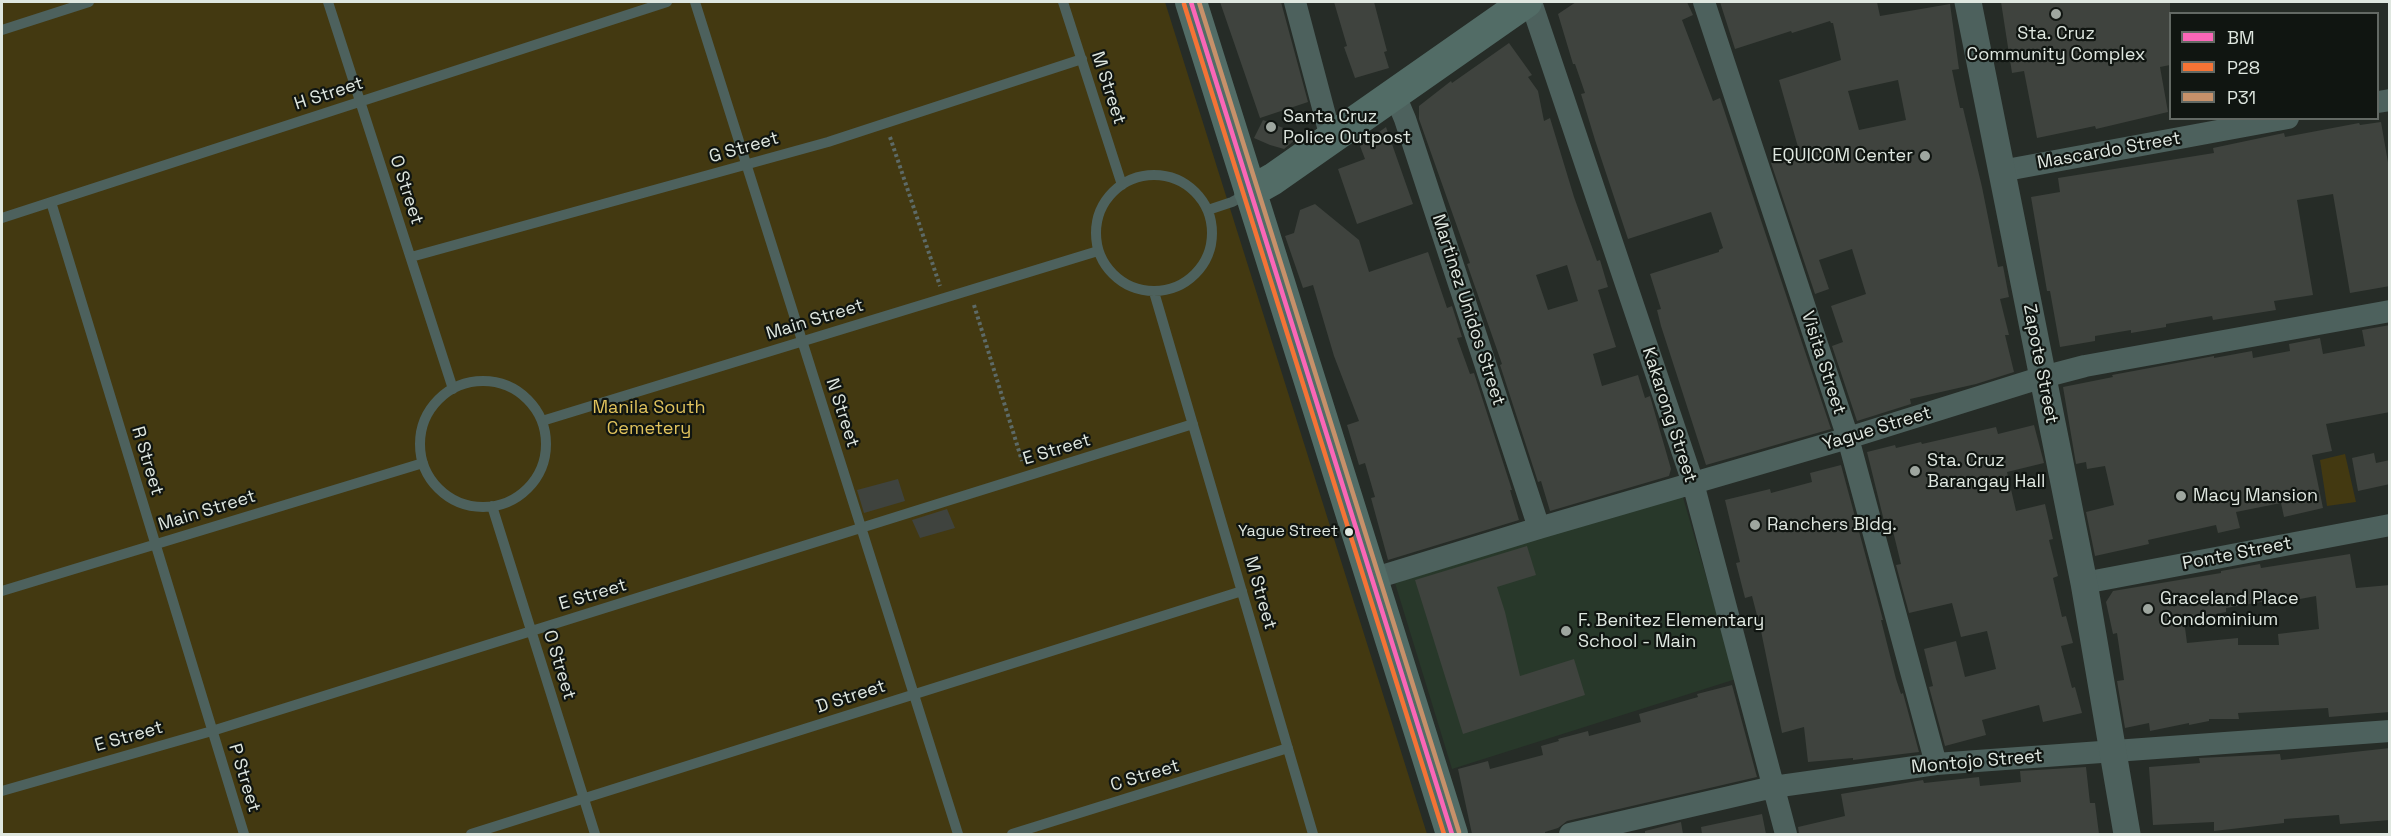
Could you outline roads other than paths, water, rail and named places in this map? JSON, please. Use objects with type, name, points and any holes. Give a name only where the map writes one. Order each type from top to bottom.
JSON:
[{"type":"main road","points":[[1191,2],[1452,834]]},
{"type":"main road","points":[[1250,192],[1526,2]]},
{"type":"street","points":[[1295,2],[1331,138]]},
{"type":"street","name":"Kakarong Street","points":[[1531,2],[1693,483],[1786,834]]},
{"type":"street","name":"Visita Street","points":[[1704,2],[1848,438],[1936,764]]},
{"type":"street","name":"Zapote Street","points":[[1968,2],[2084,583],[2127,834]]},
{"type":"street","name":"Martinez Unidos Street","points":[[1394,93],[1405,119],[1539,528]]},
{"type":"street","name":"Mascardo Street","points":[[2001,171],[2277,120]]},
{"type":"street","name":"Yague Street","points":[[1372,579],[1848,438],[2043,377],[2096,364],[2390,311]]},
{"type":"street","name":"Ponte Street","points":[[2084,583],[2390,525]]},
{"type":"street","name":"Montojo Street","points":[[1570,834],[1773,787],[1936,764],[2390,731]]},
{"type":"lane","points":[[2,30],[89,2]]},
{"type":"lane","name":"O Street","points":[[328,2],[453,389]]},
{"type":"lane","name":"H Street","points":[[2,218],[667,2]]},
{"type":"lane","name":"N Street","points":[[695,2],[958,834]]},
{"type":"lane","name":"M Street","points":[[1063,2],[1122,185]]},
{"type":"lane","name":"G Street","points":[[411,257],[746,165],[886,123],[1082,59]]},
{"type":"lane","points":[[1154,175],[1171,178],[1186,185],[1199,196],[1208,210],[1212,229],[1211,248],[1203,265],[1190,279],[1173,289],[1154,292],[1136,289],[1119,281],[1106,268],[1098,251],[1095,232],[1099,214],[1108,198],[1122,185],[1137,178],[1154,175]]},
{"type":"lane","points":[[1208,210],[1232,202],[1250,192]]},
{"type":"lane","name":"R Street","points":[[51,202],[212,731]]},
{"type":"lane","name":"Main Street","points":[[542,421],[1098,251]]},
{"type":"lane","name":"M Street","points":[[1154,292],[1313,834]]},
{"type":"lane","points":[[488,381],[505,385],[521,394],[533,406],[542,421],[546,435],[546,450],[537,476],[518,496],[492,506],[470,506],[450,497],[433,483],[423,463],[420,446],[422,429],[429,413],[439,399],[453,389],[470,383],[488,381]]},
{"type":"lane","name":"E Street","points":[[2,791],[212,731],[1193,424]]},
{"type":"lane","name":"Main Street","points":[[2,591],[423,463]]},
{"type":"lane","name":"O Street","points":[[492,506],[595,834]]},
{"type":"lane","name":"D Street","points":[[471,834],[1242,591]]},
{"type":"lane","name":"P Street","points":[[212,731],[244,834]]},
{"type":"lane","name":"C Street","points":[[1012,834],[1288,748]]},
{"type":"place","name":"Sta. Cruz Community Complex","points":[[2056,14]]},
{"type":"place","name":"Santa Cruz Police Outpost","points":[[1271,127]]},
{"type":"place","name":"EQUICOM Center","points":[[1925,156]]},
{"type":"place","name":"Sta. Cruz Barangay Hall","points":[[1915,471]]},
{"type":"place","name":"Macy Mansion","points":[[2181,496]]},
{"type":"place","name":"Ranchers Bldg.","points":[[1755,525]]},
{"type":"place","name":"Yague Street","points":[[1349,532]]},
{"type":"place","name":"Graceland Place Condominium","points":[[2148,609]]},
{"type":"place","name":"F. Benitez Elementary School - Main","points":[[1566,631]]},
{"type":"park label","name":"Manila South Cemetery","points":[[649,418]]}]
